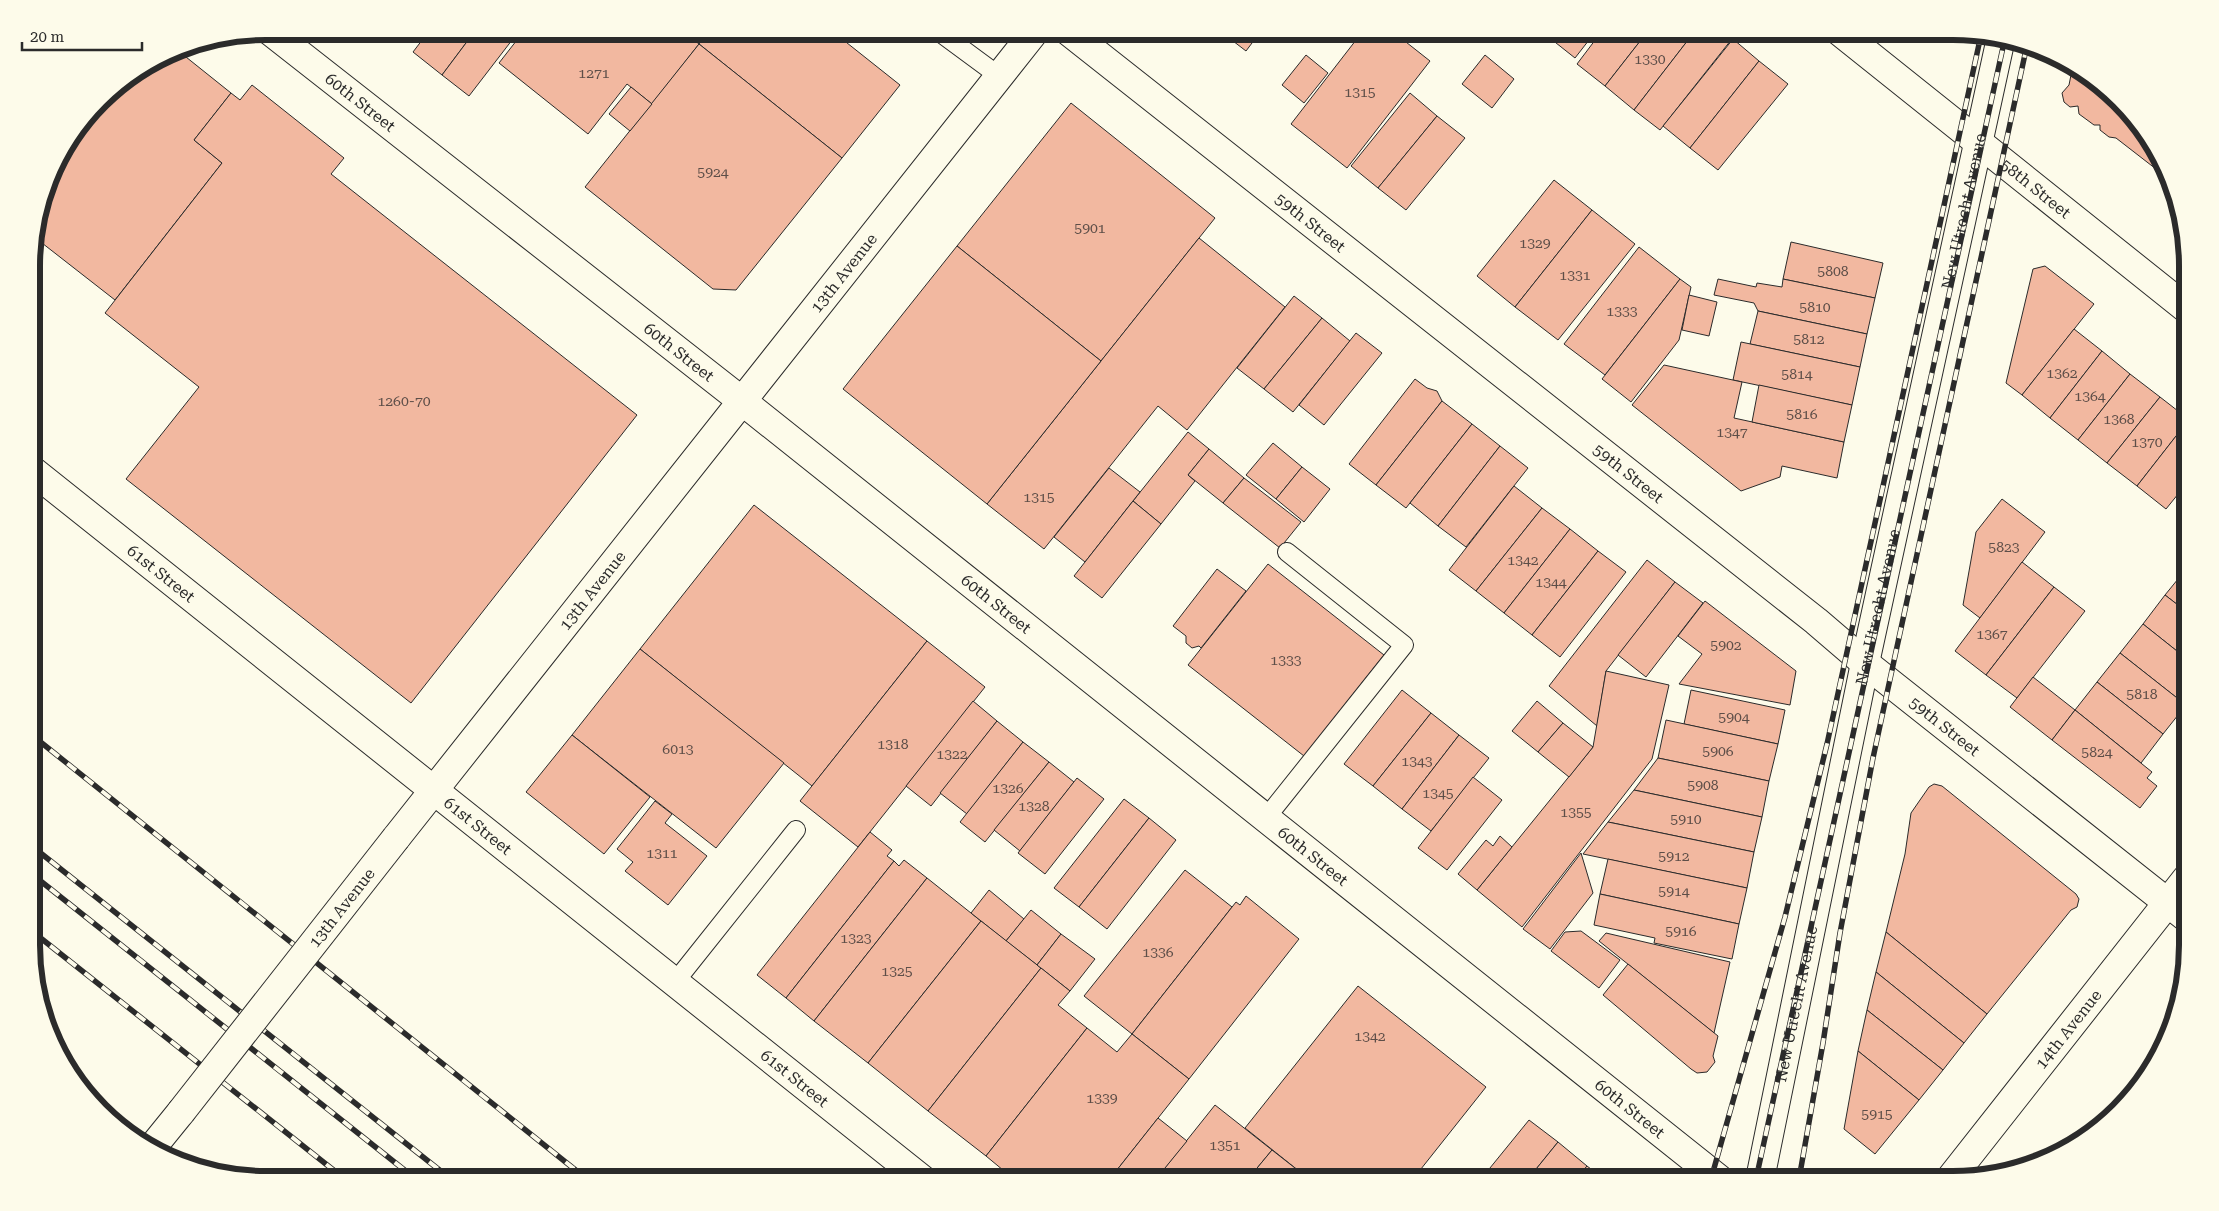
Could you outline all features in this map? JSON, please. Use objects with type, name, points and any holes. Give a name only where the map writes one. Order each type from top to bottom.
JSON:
[{"type":"street","name":"60th Street","points":[[281,40],[742,402],[1709,1171]]},
{"type":"street","name":"13th Avenue","points":[[156,1143],[1028,40]]},
{"type":"street","name":"59th Street","points":[[1079,40],[1816,621],[1865,663],[2178,911]]},
{"type":"street","name":"58th Street","points":[[1850,40],[2179,303]]},
{"type":"street","name":"New Utrecht Avenue","points":[[1762,1171],[1865,663],[2000,45]]},
{"type":"street","name":"61st Street","points":[[40,477],[912,1171]]},
{"type":"street","name":"14th Avenue","points":[[1957,1171],[2178,911]]},
{"type":"lane","points":[[950,40],[999,76]]},
{"type":"lane","points":[[1266,818],[1404,645],[1288,552]]},
{"type":"lane","points":[[675,982],[796,830]]},
{"type":"building","points":[[422,40],[468,40],[442,75],[413,52]]},
{"type":"building","points":[[468,40],[512,40],[469,96],[442,75]]},
{"type":"building","points":[[517,40],[694,40],[699,44],[652,104],[627,84],[588,134],[499,63]]},
{"type":"building","points":[[702,40],[843,40],[900,85],[842,158],[699,44]]},
{"type":"building","points":[[1232,40],[1254,40],[1246,51]]},
{"type":"building","points":[[1356,40],[1403,40],[1430,61],[1347,168],[1291,124]]},
{"type":"building","points":[[1552,40],[1589,40],[1575,58]]},
{"type":"building","points":[[1595,40],[1641,40],[1605,86],[1577,64]]},
{"type":"building","points":[[1641,40],[1688,40],[1634,110],[1605,86]]},
{"type":"building","points":[[1688,40],[1731,40],[1660,130],[1634,110]]},
{"type":"building","points":[[1732,40],[1759,61],[1690,148],[1663,126]]},
{"type":"building","points":[[699,44],[842,158],[736,290],[713,289],[585,187]]},
{"type":"building","points":[[184,55],[231,93],[194,140],[222,163],[115,300],[41,242],[44,222],[52,193],[70,153],[87,128],[106,106],[128,87],[153,70]]},
{"type":"building","points":[[1306,55],[1328,73],[1304,103],[1282,85]]},
{"type":"building","points":[[1485,55],[1514,79],[1492,108],[1462,84]]},
{"type":"building","points":[[1759,61],[1788,84],[1718,170],[1690,148]]},
{"type":"building","points":[[2071,74],[2113,106],[2132,128],[2158,171],[2116,138],[2109,137],[2100,130],[2100,125],[2094,125],[2079,114],[2078,106],[2070,107],[2064,102],[2062,93],[2069,85]]},
{"type":"building","points":[[252,85],[344,158],[331,174],[637,415],[411,703],[126,479],[199,387],[105,313],[222,163],[194,140],[231,93],[240,100]]},
{"type":"building","points":[[631,87],[652,104],[630,131],[609,114]]},
{"type":"building","points":[[1410,93],[1437,116],[1378,188],[1351,166]]},
{"type":"building","points":[[1071,103],[1215,218],[1101,361],[957,246]]},
{"type":"building","points":[[1437,116],[1465,138],[1406,210],[1378,188]]},
{"type":"building","points":[[1554,180],[1592,210],[1515,307],[1477,276]]},
{"type":"building","points":[[1592,210],[1635,244],[1558,340],[1515,307]]},
{"type":"building","points":[[1199,238],[1285,307],[1187,430],[1158,406],[1044,549],[987,504]]},
{"type":"building","points":[[1791,242],[1883,263],[1875,298],[1783,279]]},
{"type":"building","points":[[957,246],[1101,361],[987,504],[843,389]]},
{"type":"building","points":[[1639,247],[1680,279],[1605,375],[1564,344]]},
{"type":"building","points":[[2045,266],[2094,304],[2022,395],[2006,383],[2033,269]]},
{"type":"building","points":[[1680,279],[1691,287],[1679,340],[1631,402],[1602,379]]},
{"type":"building","points":[[1718,279],[1756,287],[1757,283],[1782,287],[1783,279],[1875,298],[1867,334],[1758,311],[1754,303],[1714,295]]},
{"type":"building","points":[[1689,295],[1717,302],[1709,336],[1682,330]]},
{"type":"building","points":[[1294,296],[1322,318],[1264,389],[1237,368]]},
{"type":"building","points":[[1758,311],[1867,334],[1860,367],[1750,344]]},
{"type":"building","points":[[1322,318],[1350,341],[1293,412],[1264,389]]},
{"type":"building","points":[[2074,329],[2102,351],[2050,418],[2022,395]]},
{"type":"building","points":[[1356,333],[1382,353],[1324,425],[1299,405]]},
{"type":"building","points":[[1741,342],[1860,367],[1852,405],[1733,380]]},
{"type":"building","points":[[2102,351],[2130,374],[2078,440],[2050,418]]},
{"type":"building","points":[[1664,365],[1742,382],[1734,418],[1844,442],[1837,478],[1782,466],[1780,477],[1741,491],[1632,405]]},
{"type":"building","points":[[2130,374],[2160,397],[2107,463],[2078,440]]},
{"type":"building","points":[[1415,379],[1427,388],[1437,391],[1442,401],[1376,485],[1349,464]]},
{"type":"building","points":[[1759,385],[1852,405],[1844,442],[1752,422]]},
{"type":"building","points":[[2160,397],[2179,412],[2179,432],[2137,486],[2107,463]]},
{"type":"building","points":[[1442,401],[1472,424],[1406,508],[1376,485]]},
{"type":"building","points":[[1472,424],[1500,446],[1438,526],[1410,503]]},
{"type":"building","points":[[1188,432],[1209,449],[1188,475],[1195,481],[1161,524],[1133,501]]},
{"type":"building","points":[[2179,432],[2179,493],[2166,509],[2137,486]]},
{"type":"building","points":[[1273,443],[1302,467],[1276,499],[1246,475]]},
{"type":"building","points":[[1500,446],[1528,468],[1466,547],[1438,526]]},
{"type":"building","points":[[1209,449],[1244,478],[1223,503],[1188,475]]},
{"type":"building","points":[[1302,467],[1330,489],[1304,522],[1276,499]]},
{"type":"building","points":[[1109,468],[1140,492],[1085,562],[1054,537]]},
{"type":"building","points":[[1244,478],[1301,522],[1280,548],[1223,503]]},
{"type":"building","points":[[1514,486],[1542,508],[1476,591],[1449,570]]},
{"type":"building","points":[[2002,499],[2045,532],[1980,618],[1963,605],[1976,532]]},
{"type":"building","points":[[1133,501],[1161,524],[1102,598],[1074,576]]},
{"type":"building","points":[[754,505],[927,641],[812,786],[640,649]]},
{"type":"building","points":[[1542,508],[1570,529],[1504,613],[1476,591]]},
{"type":"building","points":[[1570,529],[1598,551],[1532,635],[1504,613]]},
{"type":"building","points":[[1598,551],[1626,572],[1560,657],[1532,635]]},
{"type":"building","points":[[1647,560],[1675,582],[1606,671],[1597,726],[1549,686]]},
{"type":"building","points":[[2022,562],[2054,587],[1986,675],[1955,651]]},
{"type":"building","points":[[1268,564],[1384,655],[1304,756],[1188,665]]},
{"type":"building","points":[[1217,569],[1246,591],[1201,648],[1199,646],[1192,648],[1186,643],[1186,636],[1173,626]]},
{"type":"building","points":[[2179,578],[2179,606],[2165,595]]},
{"type":"building","points":[[1675,582],[1703,603],[1646,677],[1618,655]]},
{"type":"building","points":[[2054,587],[2085,611],[2017,698],[1986,675]]},
{"type":"building","points":[[2165,595],[2179,606],[2179,653],[2143,624]]},
{"type":"building","points":[[1705,601],[1796,671],[1790,705],[1679,684],[1702,654],[1678,636]]},
{"type":"building","points":[[2143,624],[2179,653],[2179,699],[2120,653]]},
{"type":"building","points":[[927,641],[985,687],[858,847],[800,801]]},
{"type":"building","points":[[640,649],[784,763],[716,848],[572,735]]},
{"type":"building","points":[[2120,653],[2179,699],[2179,714],[2163,734],[2097,682]]},
{"type":"building","points":[[1606,671],[1669,685],[1652,759],[1522,927],[1477,890],[1593,747]]},
{"type":"building","points":[[2033,677],[2075,710],[2052,740],[2010,707]]},
{"type":"building","points":[[2097,682],[2163,734],[2141,763],[2075,710]]},
{"type":"building","points":[[1402,690],[1431,713],[1373,786],[1344,764]]},
{"type":"building","points":[[1691,690],[1785,710],[1778,744],[1684,724]]},
{"type":"building","points":[[973,701],[997,721],[931,806],[906,786]]},
{"type":"building","points":[[1537,701],[1563,723],[1538,752],[1512,731]]},
{"type":"building","points":[[2075,710],[2152,772],[2147,778],[2157,786],[2140,808],[2052,740]]},
{"type":"building","points":[[1431,713],[1459,735],[1402,809],[1373,786]]},
{"type":"building","points":[[1666,720],[1778,744],[1769,781],[1658,758]]},
{"type":"building","points":[[997,721],[1023,742],[967,814],[940,793]]},
{"type":"building","points":[[1563,723],[1593,747],[1569,777],[1538,752]]},
{"type":"building","points":[[572,735],[650,797],[604,854],[526,792]]},
{"type":"building","points":[[1459,735],[1489,758],[1431,831],[1402,809]]},
{"type":"building","points":[[1023,742],[1049,762],[985,842],[960,822]]},
{"type":"building","points":[[1658,758],[1769,781],[1762,817],[1634,790]]},
{"type":"building","points":[[1049,762],[1074,782],[1020,851],[994,830]]},
{"type":"building","points":[[1473,777],[1502,800],[1447,870],[1418,848]]},
{"type":"building","points":[[1077,778],[1104,799],[1045,874],[1018,853]]},
{"type":"building","points":[[1934,784],[1942,786],[2076,894],[2079,899],[2077,907],[2071,910],[1987,1014],[1886,932],[1905,854],[1911,813],[1929,787]]},
{"type":"building","points":[[1634,790],[1762,817],[1754,852],[1608,822]]},
{"type":"building","points":[[1124,799],[1149,818],[1079,907],[1054,888]]},
{"type":"building","points":[[655,801],[672,814],[665,823],[707,856],[668,905],[625,871],[633,862],[617,849]]},
{"type":"building","points":[[1149,818],[1176,840],[1107,929],[1079,907]]},
{"type":"building","points":[[1608,822],[1754,852],[1747,888],[1583,854]]},
{"type":"building","points":[[870,832],[892,850],[887,856],[894,861],[786,998],[757,975]]},
{"type":"building","points":[[1500,836],[1512,847],[1477,890],[1458,874],[1486,840],[1493,846]]},
{"type":"building","points":[[1581,853],[1593,893],[1550,949],[1523,929]]},
{"type":"building","points":[[1608,859],[1747,888],[1739,924],[1600,894]]},
{"type":"building","points":[[904,860],[927,878],[814,1021],[786,998],[894,861],[899,866]]},
{"type":"building","points":[[1185,870],[1232,907],[1132,1034],[1084,996]]},
{"type":"building","points":[[927,878],[981,921],[868,1063],[814,1021]]},
{"type":"building","points":[[989,890],[1024,919],[1006,941],[971,913]]},
{"type":"building","points":[[1600,894],[1739,924],[1732,959],[1654,943],[1655,938],[1594,925]]},
{"type":"building","points":[[1246,896],[1299,939],[1189,1079],[1132,1034],[1236,902],[1240,905]]},
{"type":"building","points":[[1031,910],[1061,934],[1037,965],[1006,941]]},
{"type":"building","points":[[981,921],[1041,968],[928,1111],[868,1063]]},
{"type":"building","points":[[1581,931],[1620,960],[1599,988],[1551,951],[1565,932]]},
{"type":"building","points":[[1886,932],[1987,1014],[1964,1043],[1876,972]]},
{"type":"building","points":[[1606,933],[1730,962],[1714,1033],[1599,941]]},
{"type":"building","points":[[1061,934],[1095,959],[1070,991],[1037,965]]},
{"type":"building","points":[[1628,964],[1718,1036],[1713,1056],[1715,1062],[1707,1072],[1697,1073],[1691,1069],[1603,995]]},
{"type":"building","points":[[1041,968],[1070,991],[1058,1005],[1087,1028],[986,1156],[928,1111]]},
{"type":"building","points":[[1876,972],[1964,1043],[1943,1070],[1867,1010]]},
{"type":"building","points":[[1358,986],[1486,1087],[1419,1171],[1299,1171],[1245,1128]]},
{"type":"building","points":[[1867,1010],[1943,1070],[1919,1100],[1858,1051]]},
{"type":"building","points":[[1087,1028],[1117,1052],[1132,1034],[1189,1079],[1116,1171],[1004,1171],[986,1156]]},
{"type":"building","points":[[1858,1051],[1919,1100],[1875,1154],[1844,1129]]},
{"type":"building","points":[[1215,1105],[1272,1150],[1255,1171],[1162,1171]]},
{"type":"building","points":[[1158,1118],[1187,1141],[1163,1171],[1116,1171]]},
{"type":"building","points":[[1529,1120],[1558,1142],[1534,1171],[1488,1171]]},
{"type":"building","points":[[1558,1142],[1587,1166],[1583,1171],[1534,1171]]},
{"type":"building","points":[[1272,1150],[1299,1171],[1255,1171]]},
{"type":"building","points":[[1587,1166],[1594,1171],[1583,1171]]},
{"type":"railway","points":[[1713,1171],[1785,917],[1827,744],[1980,42]]},
{"type":"railway","points":[[1758,1171],[2003,46]]},
{"type":"railway","points":[[1800,1171],[1840,933],[1873,758],[2026,52]]},
{"type":"railway","points":[[40,742],[577,1171]]},
{"type":"railway","points":[[40,853],[441,1171]]},
{"type":"railway","points":[[40,881],[406,1171]]},
{"type":"railway","points":[[40,938],[335,1171]]}]
